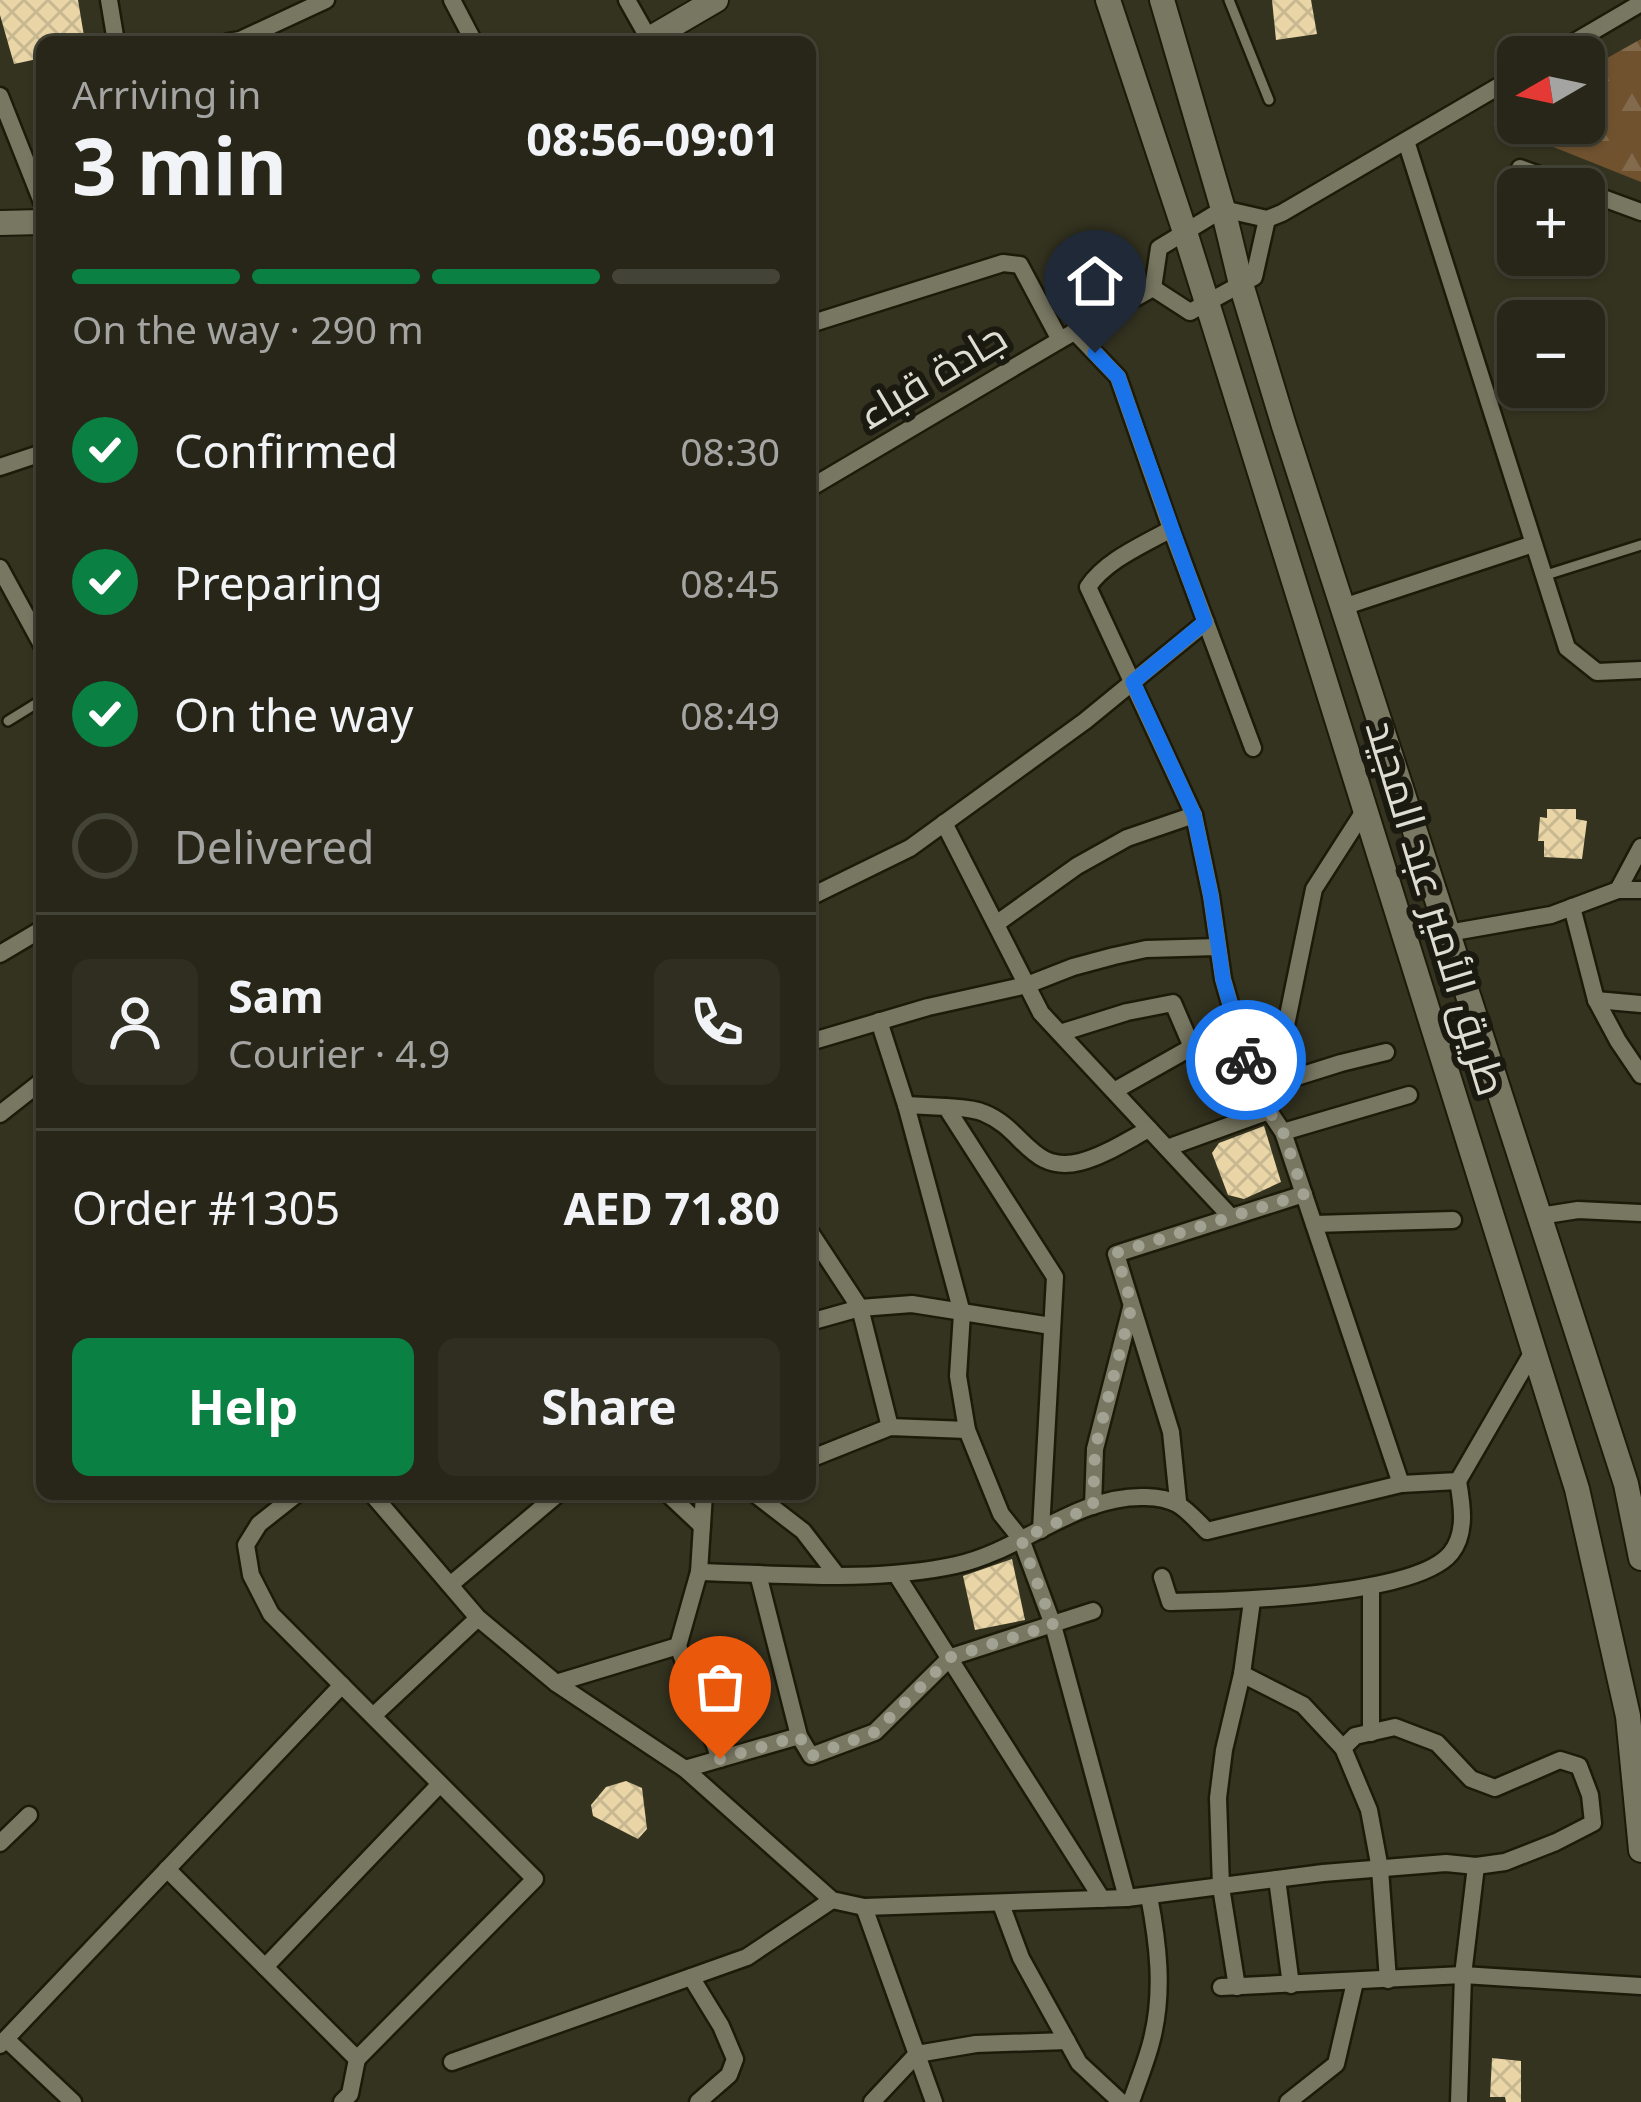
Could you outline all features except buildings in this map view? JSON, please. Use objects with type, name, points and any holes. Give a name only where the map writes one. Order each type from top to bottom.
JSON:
[{"type":"main road","points":[[654,36],[716,0]]},
{"type":"main road","name":"طريق الأمير عبد المجيد","points":[[1108,0],[1185,232],[1577,1489],[1628,1716],[1641,1850]]},
{"type":"main road","name":"طريق الأمير عبد المجيد","points":[[1162,0],[1247,304],[1626,1484],[1641,1558]]},
{"type":"main road","points":[[0,223],[36,222]]},
{"type":"main road","points":[[1338,719],[1376,708]]},
{"type":"street","points":[[109,0],[115,36]]},
{"type":"street","points":[[248,36],[326,0]]},
{"type":"street","points":[[452,0],[471,36]]},
{"type":"street","points":[[627,0],[645,36]]},
{"type":"street","points":[[1585,36],[1641,3]]},
{"type":"street","points":[[1268,219],[1254,277],[1190,312],[1153,288],[1159,248],[1223,209],[1268,219],[1497,87]]},
{"type":"street","points":[[0,96],[36,187]]},
{"type":"street","points":[[1406,141],[1567,648],[1597,672],[1641,670]]},
{"type":"street","points":[[1605,199],[1641,212]]},
{"type":"street","points":[[816,322],[1003,263],[1020,265],[1067,335],[1118,377],[1253,748]]},
{"type":"street","name":"جادة قباء","points":[[816,484],[1153,288]]},
{"type":"street","points":[[0,467],[36,456]]},
{"type":"street","points":[[1171,529],[1106,567],[1088,587],[1194,815],[1223,979],[1255,1090],[1283,1132],[1401,1484]]},
{"type":"street","points":[[1343,607],[1533,544]]},
{"type":"street","points":[[0,568],[36,634]]},
{"type":"street","points":[[816,894],[910,848],[1085,721],[1205,622]]},
{"type":"street","points":[[1287,1079],[1284,1035],[1314,889],[1366,808]]},
{"type":"street","points":[[996,924],[1077,866],[1127,838],[1194,815]]},
{"type":"street","points":[[944,823],[1041,1013],[1232,1217]]},
{"type":"street","points":[[1618,890],[1641,847]]},
{"type":"street","points":[[1448,933],[1551,915],[1618,890],[1641,890]]},
{"type":"street","points":[[1572,907],[1596,1000],[1641,1076]]},
{"type":"street","points":[[0,954],[36,933]]},
{"type":"street","points":[[816,1040],[1146,949],[1219,947]]},
{"type":"street","points":[[1596,1000],[1641,1004]]},
{"type":"street","points":[[1060,1033],[1173,1003],[1192,1047],[1114,1091]]},
{"type":"street","points":[[879,1021],[962,1313],[958,1376],[967,1430],[1001,1514],[1021,1539],[1053,1625],[1127,1898]]},
{"type":"street","points":[[1255,1090],[1386,1052]]},
{"type":"street","points":[[0,1114],[36,1086]]},
{"type":"street","points":[[1283,1132],[1409,1095]]},
{"type":"street","points":[[906,1105],[983,1112],[1045,1163],[1064,1165],[1086,1161],[1149,1129]]},
{"type":"street","points":[[946,1107],[1055,1277],[1040,1530]]},
{"type":"street","points":[[1168,1148],[1269,1111]]},
{"type":"street","points":[[1304,1194],[1116,1253],[1171,1432],[1178,1501],[1207,1531],[1401,1484],[1458,1481]]},
{"type":"street","points":[[1540,1216],[1578,1210],[1641,1213]]},
{"type":"street","points":[[1314,1224],[1453,1220]]},
{"type":"street","points":[[816,1241],[860,1308],[890,1427]]},
{"type":"street","points":[[816,1320],[860,1308],[912,1304],[1051,1326]]},
{"type":"street","points":[[1093,1506],[1095,1449],[1132,1305]]},
{"type":"street","points":[[1162,1577],[1170,1602],[1252,1601],[1371,1587],[1432,1568],[1452,1552],[1464,1513],[1458,1481],[1534,1349]]},
{"type":"street","points":[[816,1457],[890,1427],[967,1430]]},
{"type":"street","points":[[699,1572],[896,1574],[961,1564],[1093,1506],[1142,1497],[1178,1501]]},
{"type":"street","points":[[289,1500],[259,1524],[246,1544],[251,1575],[272,1614],[535,1879],[357,2059],[350,2094],[342,2102]]},
{"type":"street","points":[[377,1500],[478,1618],[556,1683],[685,1769],[832,1900],[863,1906],[1127,1898],[1380,1869],[1446,1863],[1476,1866],[1504,1862],[1593,1822],[1590,1795],[1579,1766],[1560,1760],[1495,1788],[1471,1780],[1437,1743],[1395,1727],[1355,1736],[1343,1748]]},
{"type":"street","points":[[450,1585],[551,1500]]},
{"type":"street","points":[[674,1500],[702,1526]]},
{"type":"street","points":[[704,1500],[699,1572],[678,1646],[720,1759]]},
{"type":"street","points":[[763,1500],[803,1531],[836,1574]]},
{"type":"street","points":[[758,1574],[799,1736],[811,1756],[875,1732],[951,1657],[1093,1611]]},
{"type":"street","points":[[896,1574],[1102,1899]]},
{"type":"street","points":[[1371,1587],[1371,1732]]},
{"type":"street","points":[[1252,1601],[1218,1798],[1229,1987],[1463,1975],[1641,1986]]},
{"type":"street","points":[[374,1716],[478,1618]]},
{"type":"street","points":[[556,1683],[678,1646]]},
{"type":"street","points":[[1242,1674],[1303,1705],[1343,1748],[1369,1810],[1380,1869],[1388,1980]]},
{"type":"street","points":[[73,2102],[3,2042],[342,1685]]},
{"type":"street","points":[[685,1769],[799,1736]]},
{"type":"street","points":[[265,1967],[440,1784]]},
{"type":"street","points":[[0,1843],[29,1815]]},
{"type":"street","points":[[1459,2102],[1463,1975],[1476,1866]]},
{"type":"street","points":[[166,1869],[357,2059]]},
{"type":"street","points":[[1277,1879],[1291,1985]]},
{"type":"street","points":[[1131,2102],[1153,2036],[1160,1981],[1149,1896]]},
{"type":"street","points":[[452,2062],[747,1957],[832,1900]]},
{"type":"street","points":[[1001,1904],[1021,1958],[1079,2063],[1121,2102]]},
{"type":"street","points":[[863,1906],[934,2102]]},
{"type":"street","points":[[691,1977],[735,2059],[730,2075],[698,2102]]},
{"type":"street","points":[[1288,2102],[1336,2064],[1355,1982]]},
{"type":"street","points":[[872,2102],[916,2054],[976,2044],[1067,2041]]},
{"type":"lane","points":[[1229,0],[1269,100]]},
{"type":"lane","points":[[1543,576],[1641,545]]},
{"type":"lane","points":[[8,721],[36,704]]},
{"type":"green space","points":[[1641,39],[1641,182],[1546,144],[1605,144],[1605,59]]},
{"type":"way so far","points":[[720,1759],[799,1736],[811,1756],[875,1732],[951,1657],[1053,1625],[1021,1539],[1093,1506],[1095,1449],[1132,1305],[1116,1253],[1304,1194],[1283,1132],[1255,1090],[1246,1060]]},
{"type":"route","points":[[1095,353],[1118,377],[1205,622],[1133,682],[1194,815],[1223,979],[1246,1060]]}]
